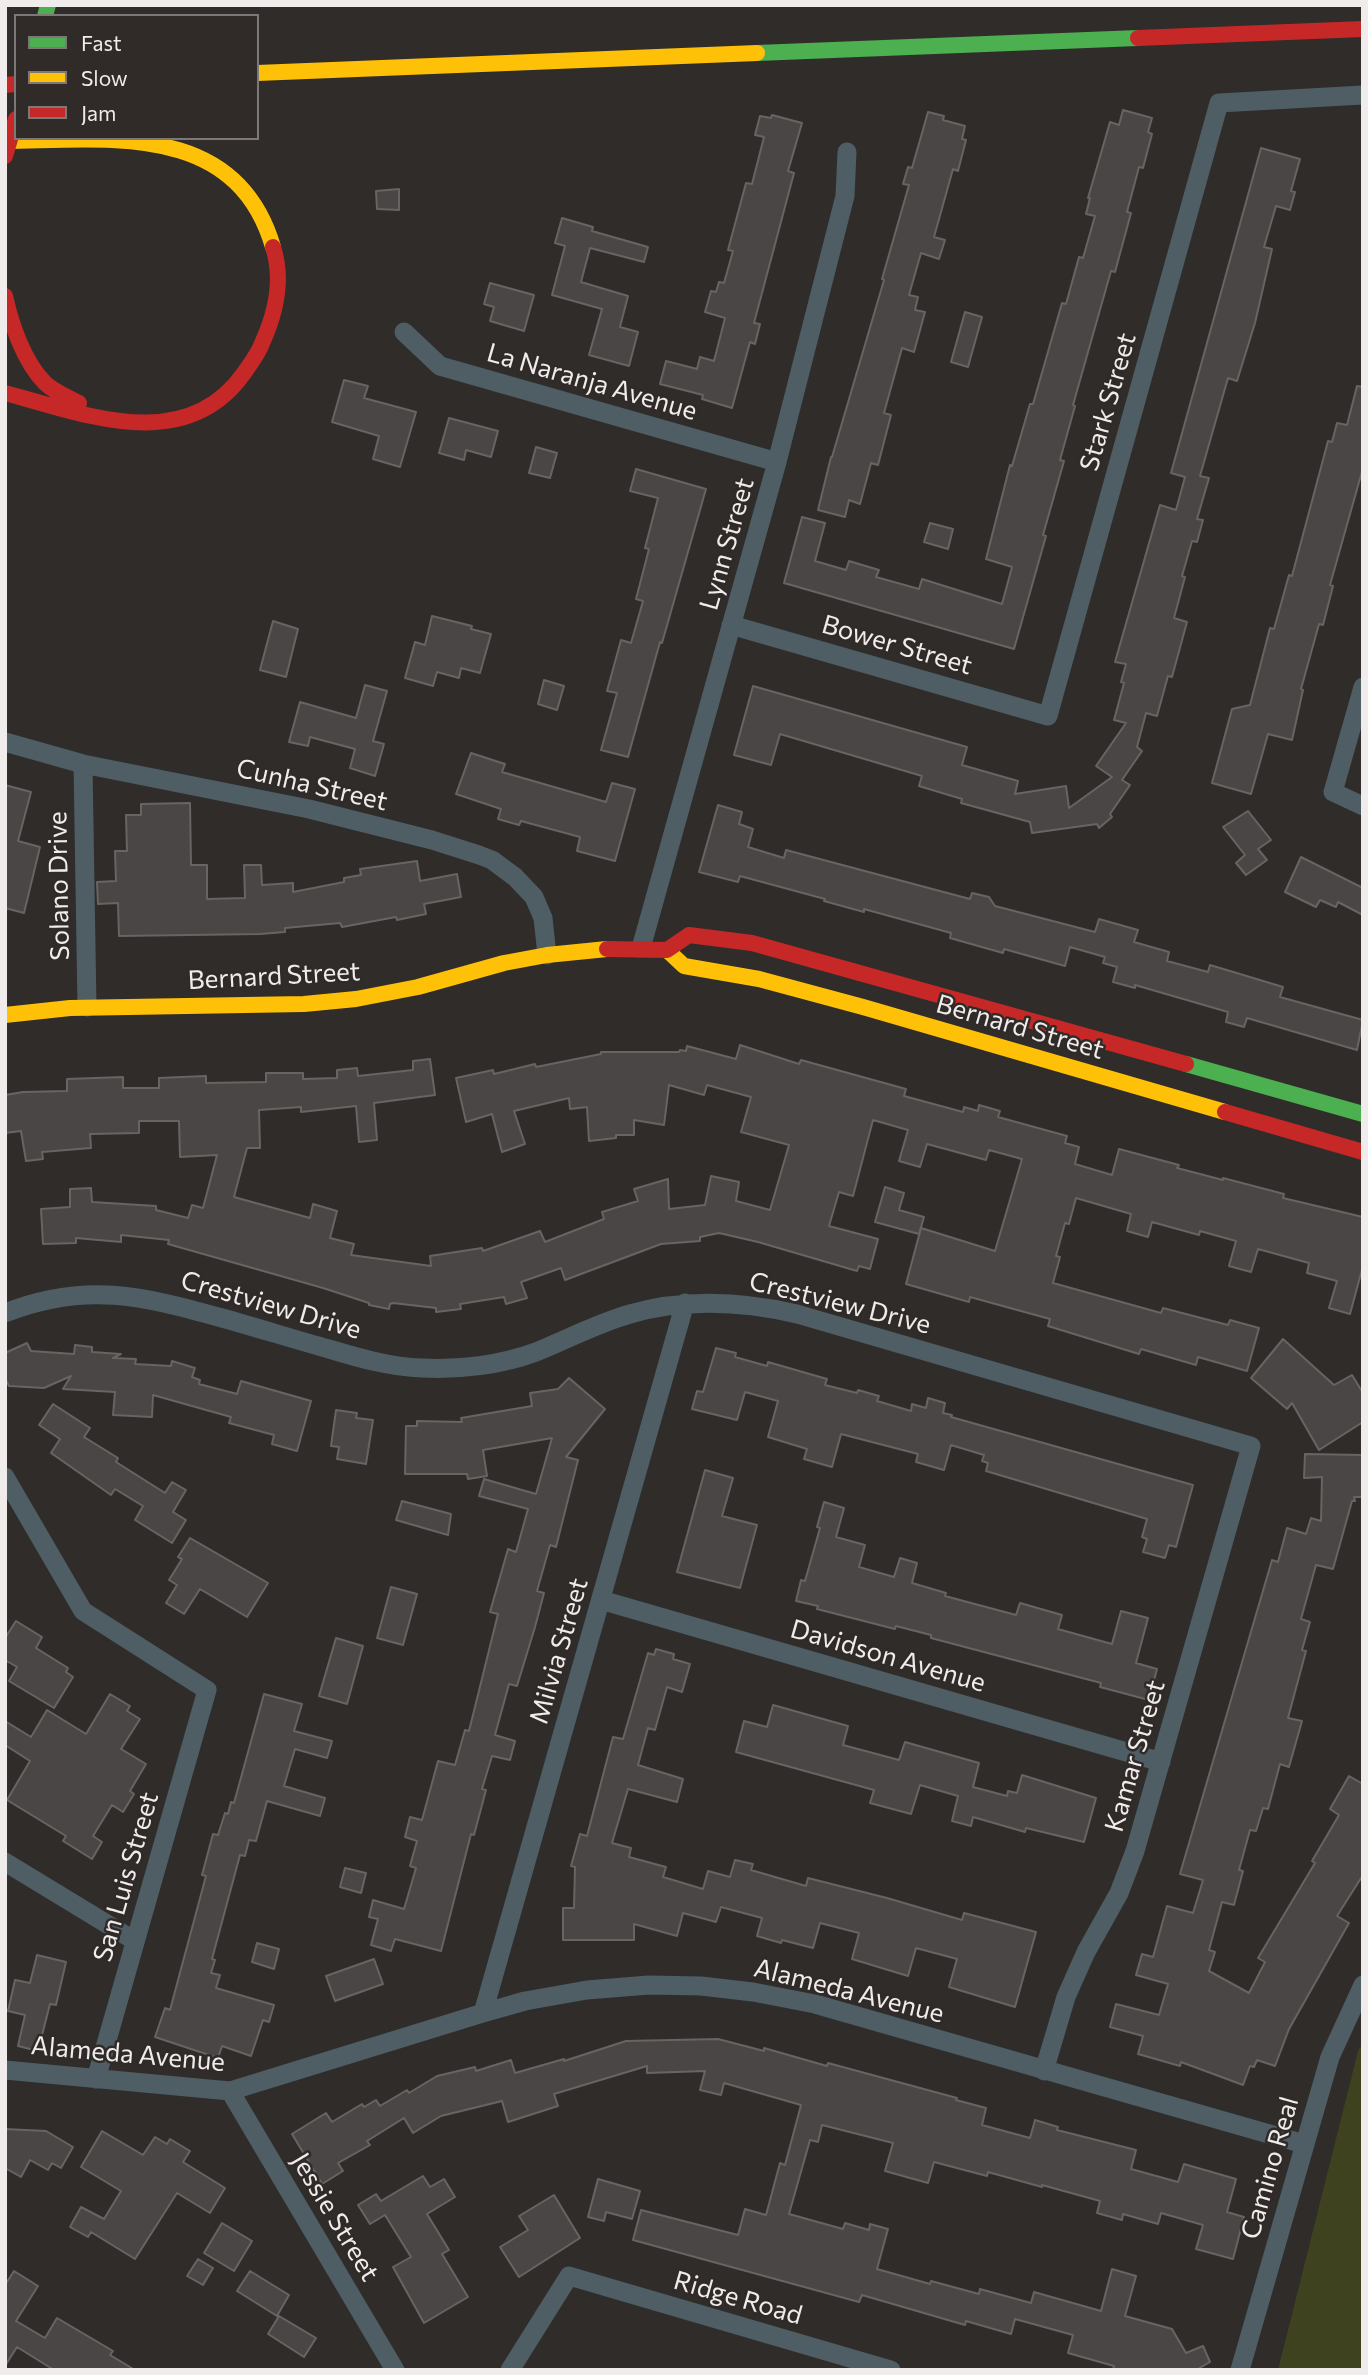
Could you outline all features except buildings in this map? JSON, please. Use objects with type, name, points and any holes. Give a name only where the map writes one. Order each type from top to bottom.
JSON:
[{"type":"main road","points":[[259,73],[1363,29]]},
{"type":"main road","points":[[5,156],[14,126]]},
{"type":"main road","points":[[5,141],[97,140],[158,144],[193,153],[218,165],[237,181],[258,208],[269,228],[277,259],[278,288],[267,341],[249,369],[228,392],[204,410],[173,421],[135,422],[107,418],[5,393]]},
{"type":"main road","points":[[5,296],[7,309],[25,351],[45,383],[107,418]]},
{"type":"main road","name":"Bernard Street","points":[[5,1015],[87,1007],[304,1004],[356,999],[418,987],[504,963],[547,955],[608,949],[667,950],[689,935],[752,943],[808,957],[1363,1114]]},
{"type":"main road","name":"Bernard Street","points":[[667,950],[684,966],[759,979],[863,1007],[1363,1152]]},
{"type":"street","name":"Stark Street","points":[[1048,716],[1219,103],[1363,95]]},
{"type":"street","name":"Lynn Street","points":[[641,948],[777,462],[845,195],[847,152]]},
{"type":"street","name":"La Naranja Avenue","points":[[404,332],[440,366],[777,462]]},
{"type":"street","name":"Bower Street","points":[[731,625],[1048,716]]},
{"type":"street","points":[[1363,687],[1333,792],[1363,806]]},
{"type":"street","name":"Cunha Street","points":[[5,742],[83,764],[309,809],[432,840],[492,860],[515,877],[534,897],[543,918],[547,955]]},
{"type":"street","name":"Solano Drive","points":[[83,764],[87,1007]]},
{"type":"street","name":"Crestview Drive","points":[[5,1313],[27,1304],[61,1297],[95,1293],[134,1296],[169,1303],[374,1362],[445,1368],[494,1363],[534,1353],[629,1314],[685,1303],[758,1305],[1251,1446]]},
{"type":"street","name":"Milvia Street","points":[[483,2013],[685,1303]]},
{"type":"street","name":"Kamar Street","points":[[1044,2071],[1066,1997],[1086,1952],[1119,1893],[1135,1851],[1251,1446]]},
{"type":"street","name":"San Luis Street","points":[[5,1477],[83,1611],[207,1690],[96,2079]]},
{"type":"street","name":"Davidson Avenue","points":[[601,1600],[1161,1762]]},
{"type":"street","points":[[5,1862],[135,1941]]},
{"type":"street","name":"Alameda Avenue","points":[[5,2070],[230,2091],[525,2001],[587,1990],[649,1985],[715,1988],[815,2004],[1304,2144]]},
{"type":"street","name":"Camino Real","points":[[1240,2370],[1330,2057],[1363,1985]]},
{"type":"street","name":"Jessie Street","points":[[230,2091],[395,2370]]},
{"type":"street","name":"Ridge Road","points":[[510,2370],[569,2276],[891,2370]]},
{"type":"green space","points":[[1363,2043],[1363,2370],[1278,2370],[1358,2051]]},
{"type":"traffic: fast","points":[[46,14],[48,5]]},
{"type":"traffic: fast","points":[[757,53],[1138,38]]},
{"type":"traffic: fast","points":[[1186,1064],[1363,1114]]},
{"type":"traffic: slow","points":[[259,73],[757,53]]},
{"type":"traffic: slow","points":[[5,141],[46,140]]},
{"type":"traffic: slow","points":[[106,140],[164,146],[199,158],[230,177],[255,206],[273,247]]},
{"type":"traffic: slow","points":[[5,1015],[70,1008],[304,1004],[356,999],[418,987],[504,963],[547,955],[607,949]]},
{"type":"traffic: slow","points":[[667,950],[684,966],[759,979],[863,1007],[1225,1112]]},
{"type":"traffic: jam","points":[[1138,38],[1363,29]]},
{"type":"traffic: jam","points":[[5,85],[14,84]]},
{"type":"traffic: jam","points":[[5,156],[14,126]]},
{"type":"traffic: jam","points":[[5,393],[100,418],[132,422],[164,421],[193,414],[220,399],[244,373],[259,350],[268,330],[277,295],[273,247]]},
{"type":"traffic: jam","points":[[5,296],[19,342],[37,374],[53,389],[79,403]]},
{"type":"traffic: jam","points":[[607,949],[667,950],[689,935],[752,943],[1186,1064]]},
{"type":"traffic: jam","points":[[1225,1112],[1363,1152]]}]
